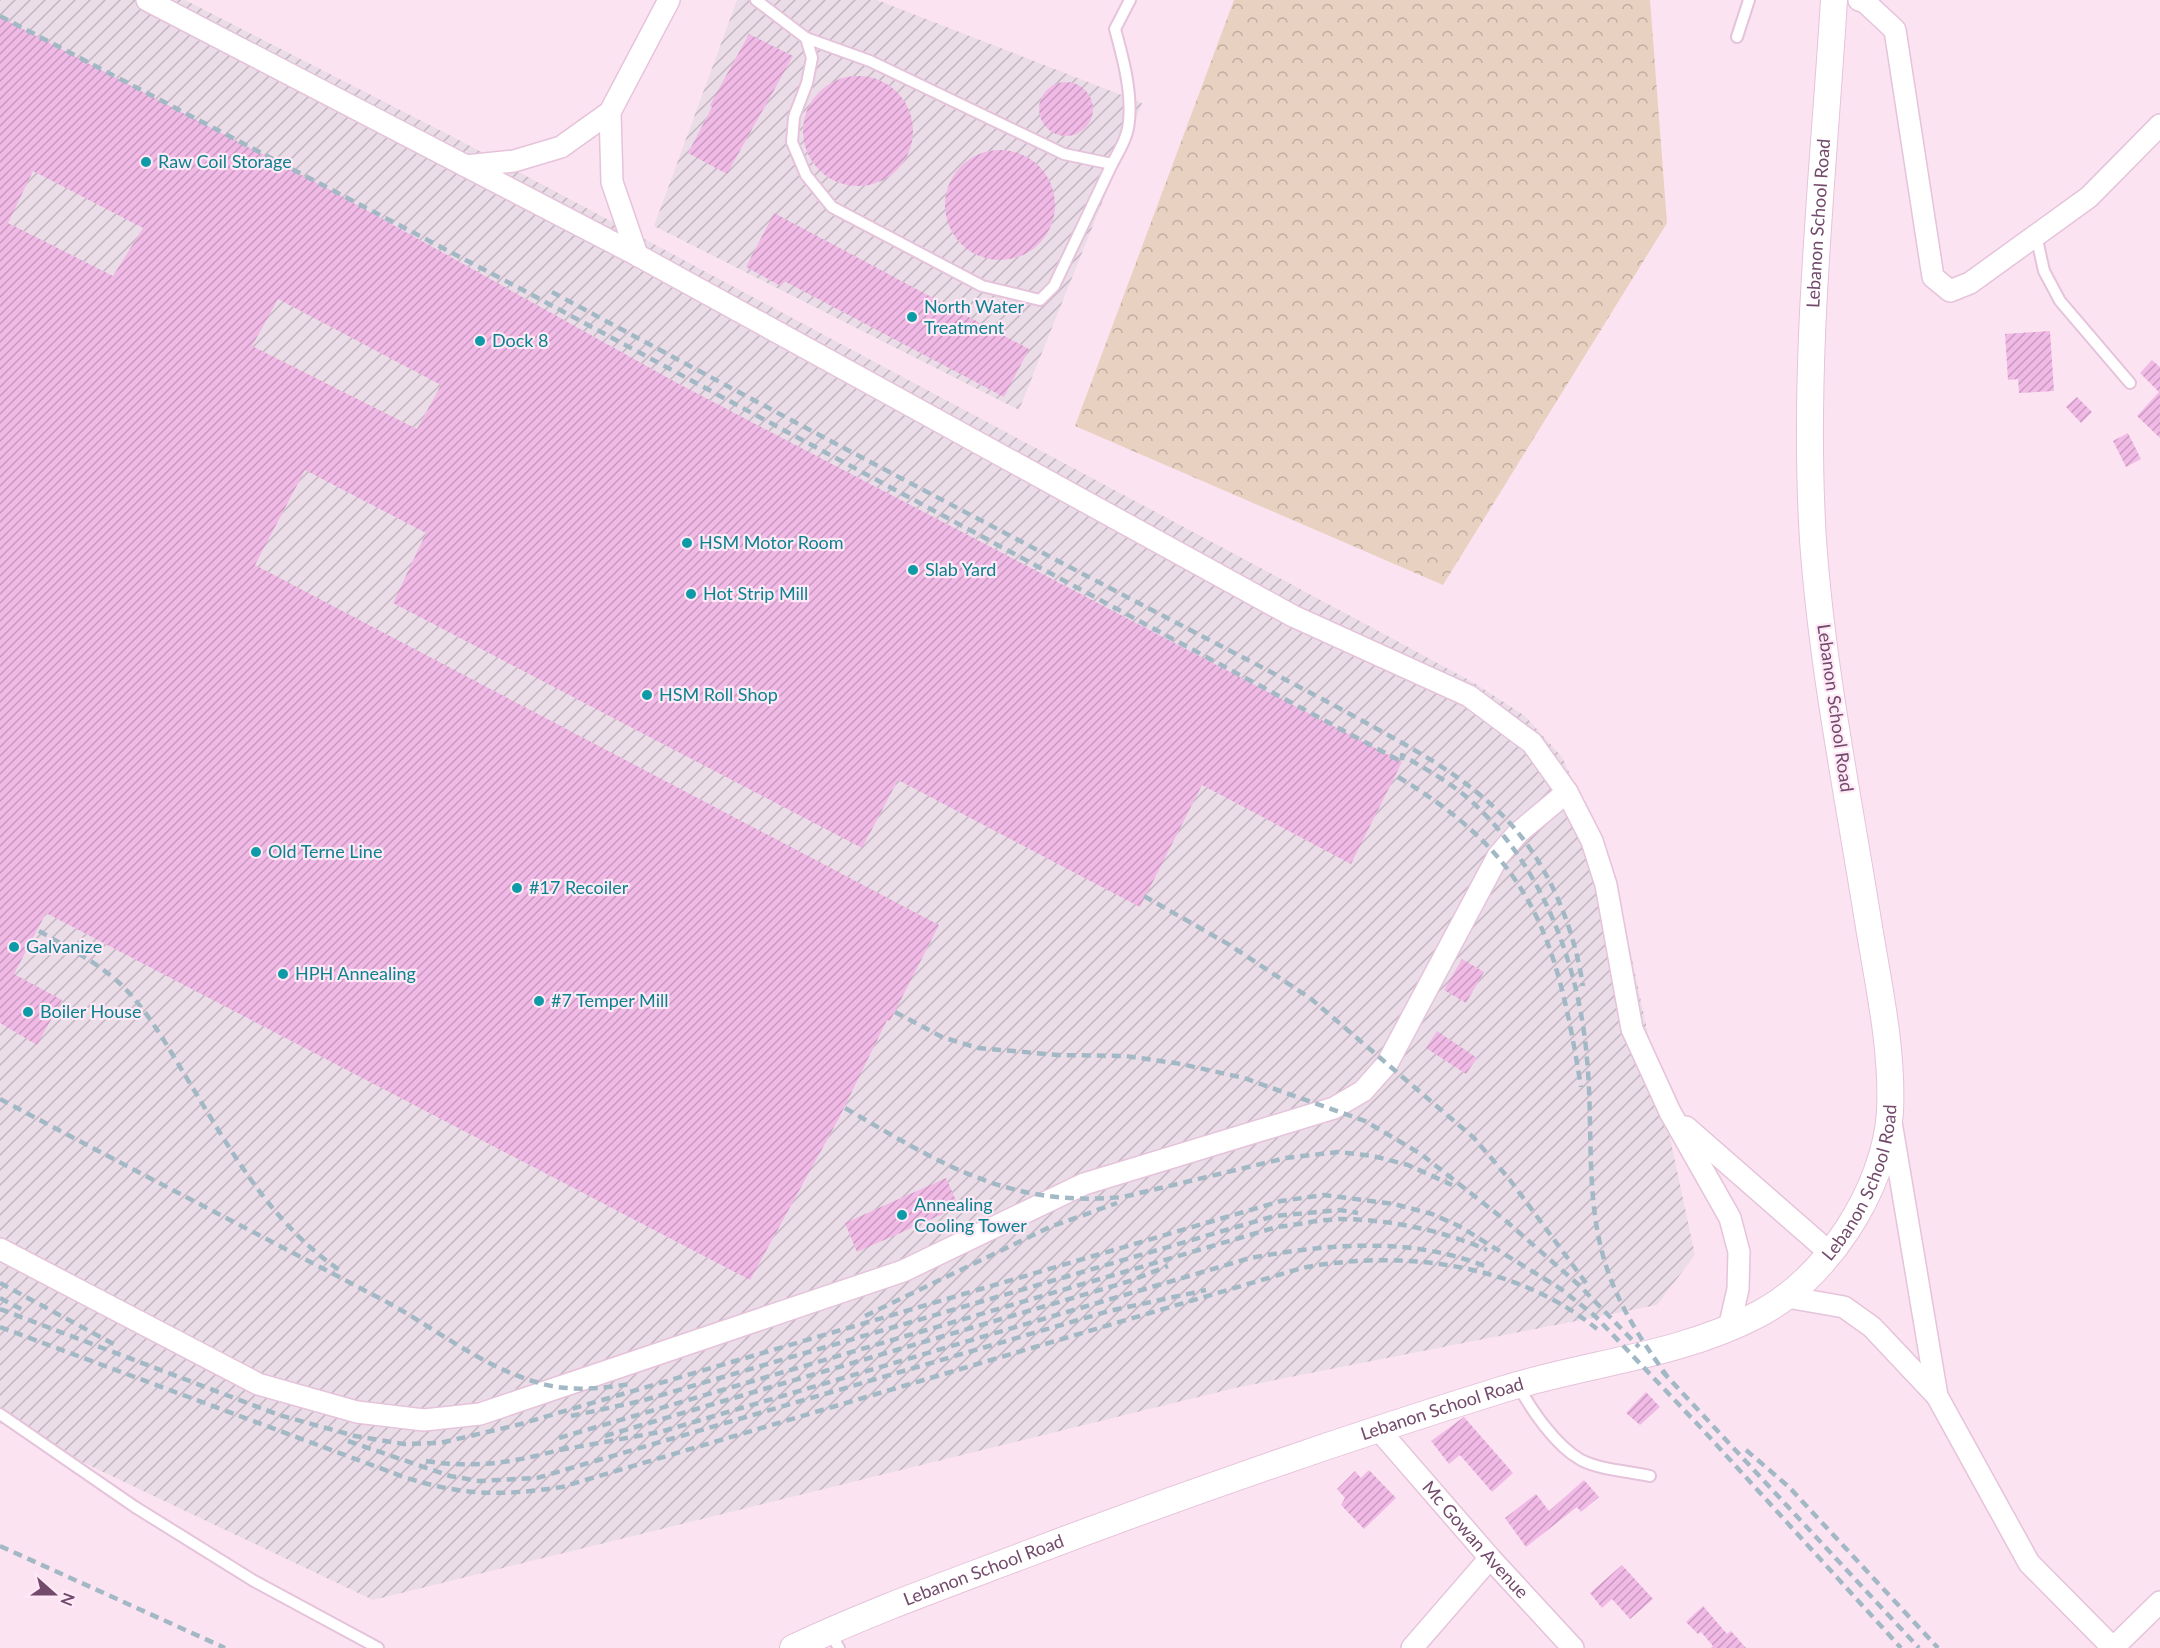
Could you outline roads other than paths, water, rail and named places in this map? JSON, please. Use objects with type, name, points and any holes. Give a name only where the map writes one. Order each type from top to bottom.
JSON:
[{"type":"street","points":[[147,0],[637,255],[1293,616],[1469,696],[1533,743],[1567,792],[1592,842],[1606,885],[1632,1029],[1670,1112],[1730,1218],[1739,1252],[1738,1288],[1729,1328]]},
{"type":"street","points":[[466,166],[514,161],[561,147],[610,112],[669,0]]},
{"type":"street","name":"Lebanon School Road","points":[[793,1648],[834,1640],[1145,1509],[1518,1385],[1663,1350],[1729,1328],[1761,1314],[1787,1297],[1830,1253],[1864,1203],[1880,1162],[1890,1113],[1886,1033],[1827,662],[1813,541],[1810,418],[1834,0]]},
{"type":"street","points":[[1859,0],[1895,30],[1933,277],[1950,291],[1970,283],[2089,197],[2160,125]]},
{"type":"street","points":[[610,112],[612,182],[637,255]]},
{"type":"street","points":[[0,1249],[258,1384],[357,1412],[424,1420],[480,1414],[563,1388],[903,1271],[1084,1184],[1334,1108],[1363,1091],[1387,1064],[1498,856],[1518,833],[1567,792]]},
{"type":"street","points":[[1670,1112],[1830,1253]]},
{"type":"street","points":[[1890,1113],[1937,1396]]},
{"type":"street","points":[[1787,1297],[1844,1307],[1872,1327],[1937,1396],[2029,1563],[2113,1648],[2160,1602]]},
{"type":"street","name":"Mc Gowan Avenue","points":[[1379,1430],[1490,1558],[1574,1648]]},
{"type":"street","points":[[1412,1648],[1490,1558]]},
{"type":"lane","points":[[756,0],[806,38],[870,61],[1064,154],[1112,164]]},
{"type":"lane","points":[[806,38],[812,58],[807,83],[794,117],[792,142],[806,175],[832,207],[982,286],[1040,300],[1054,286],[1124,142],[1130,122],[1125,65],[1115,29],[1130,0]]},
{"type":"lane","points":[[1737,37],[1749,0]]},
{"type":"lane","points":[[2036,235],[2044,271],[2060,301],[2130,383]]},
{"type":"lane","points":[[1518,1385],[1529,1406],[1555,1437],[1580,1459],[1598,1466],[1650,1476]]},
{"type":"lane","points":[[0,1414],[135,1507],[254,1581],[378,1648]]},
{"type":"railway","points":[[0,16],[521,289],[1402,762],[1402,755],[1462,793],[1495,826],[1518,855],[1537,885],[1565,952],[1583,1023],[1589,1083],[1593,1201],[1601,1248],[1612,1283],[1628,1315],[1667,1376]]},
{"type":"railway","points":[[552,292],[1312,694],[1448,771],[1497,810],[1529,847],[1543,869],[1564,914],[1583,986]]},
{"type":"railway","points":[[1398,777],[1444,808],[1481,839],[1509,872],[1532,907],[1548,945],[1561,988],[1581,1087]]},
{"type":"railway","points":[[1144,896],[1228,944],[1310,998],[1474,1138],[1510,1180],[1586,1283]]},
{"type":"railway","points":[[39,931],[98,966],[136,1000],[161,1035],[216,1127],[271,1206],[292,1230],[341,1271]]},
{"type":"railway","points":[[895,1012],[942,1037],[978,1048],[1058,1055],[1126,1056],[1181,1064],[1244,1078],[1365,1121],[1421,1154],[1506,1221],[1580,1286],[1639,1347]]},
{"type":"railway","points":[[0,1099],[385,1301],[496,1366],[536,1382],[559,1387],[595,1388],[630,1384]]},
{"type":"railway","points":[[845,1108],[944,1163],[1010,1188],[1044,1195],[1082,1199],[1123,1197],[1286,1158],[1338,1152],[1373,1156],[1408,1165],[1452,1185]]},
{"type":"railway","points":[[0,1309],[279,1415],[355,1436],[404,1444],[440,1443],[517,1425],[1281,1201],[1324,1195],[1394,1204],[1432,1214],[1459,1226],[1561,1289],[1595,1316],[1703,1430],[1901,1648]]},
{"type":"railway","points":[[865,1316],[1050,1227],[1117,1203]]},
{"type":"railway","points":[[571,1416],[641,1401],[1274,1216],[1340,1210],[1358,1213]]},
{"type":"railway","points":[[559,1438],[1277,1227],[1334,1219],[1379,1221],[1416,1227],[1487,1250]]},
{"type":"railway","points":[[560,1450],[660,1432],[1250,1258],[1309,1249],[1399,1247],[1458,1257],[1487,1267]]},
{"type":"railway","points":[[0,1327],[404,1477],[445,1488],[501,1493],[562,1487],[1302,1268],[1340,1262],[1378,1260],[1417,1262],[1456,1267],[1494,1276],[1531,1289],[1565,1307],[1597,1329]]},
{"type":"railway","points":[[605,1436],[1130,1281],[1168,1266]]},
{"type":"railway","points":[[0,1283],[119,1347]]},
{"type":"railway","points":[[348,1441],[450,1476],[479,1481],[537,1478],[1109,1311],[1206,1290]]},
{"type":"railway","points":[[0,1298],[25,1311]]},
{"type":"railway","points":[[1662,1371],[1919,1648]]},
{"type":"railway","points":[[426,1461],[462,1464],[497,1463],[532,1457],[568,1447]]},
{"type":"railway","points":[[1746,1450],[1789,1487],[1938,1648]]},
{"type":"railway","points":[[0,1546],[225,1648]]},
{"type":"place","name":"Raw Coil Storage","points":[[146,162]]},
{"type":"place","name":"North Water Treatment","points":[[912,317]]},
{"type":"place","name":"Dock 8","points":[[480,341]]},
{"type":"place","name":"HSM Motor Room","points":[[687,543]]},
{"type":"place","name":"Slab Yard","points":[[913,570]]},
{"type":"place","name":"Hot Strip Mill","points":[[691,594]]},
{"type":"place","name":"HSM Roll Shop","points":[[647,695]]},
{"type":"place","name":"Old Terne Line","points":[[256,852]]},
{"type":"place","name":"#17 Recoiler","points":[[517,888]]},
{"type":"place","name":"Galvanize","points":[[14,947]]},
{"type":"place","name":"HPH Annealing","points":[[283,974]]},
{"type":"place","name":"#7 Temper Mill","points":[[539,1001]]},
{"type":"place","name":"Boiler House","points":[[28,1012]]},
{"type":"place","name":"Annealing Cooling Tower","points":[[902,1215]]}]
